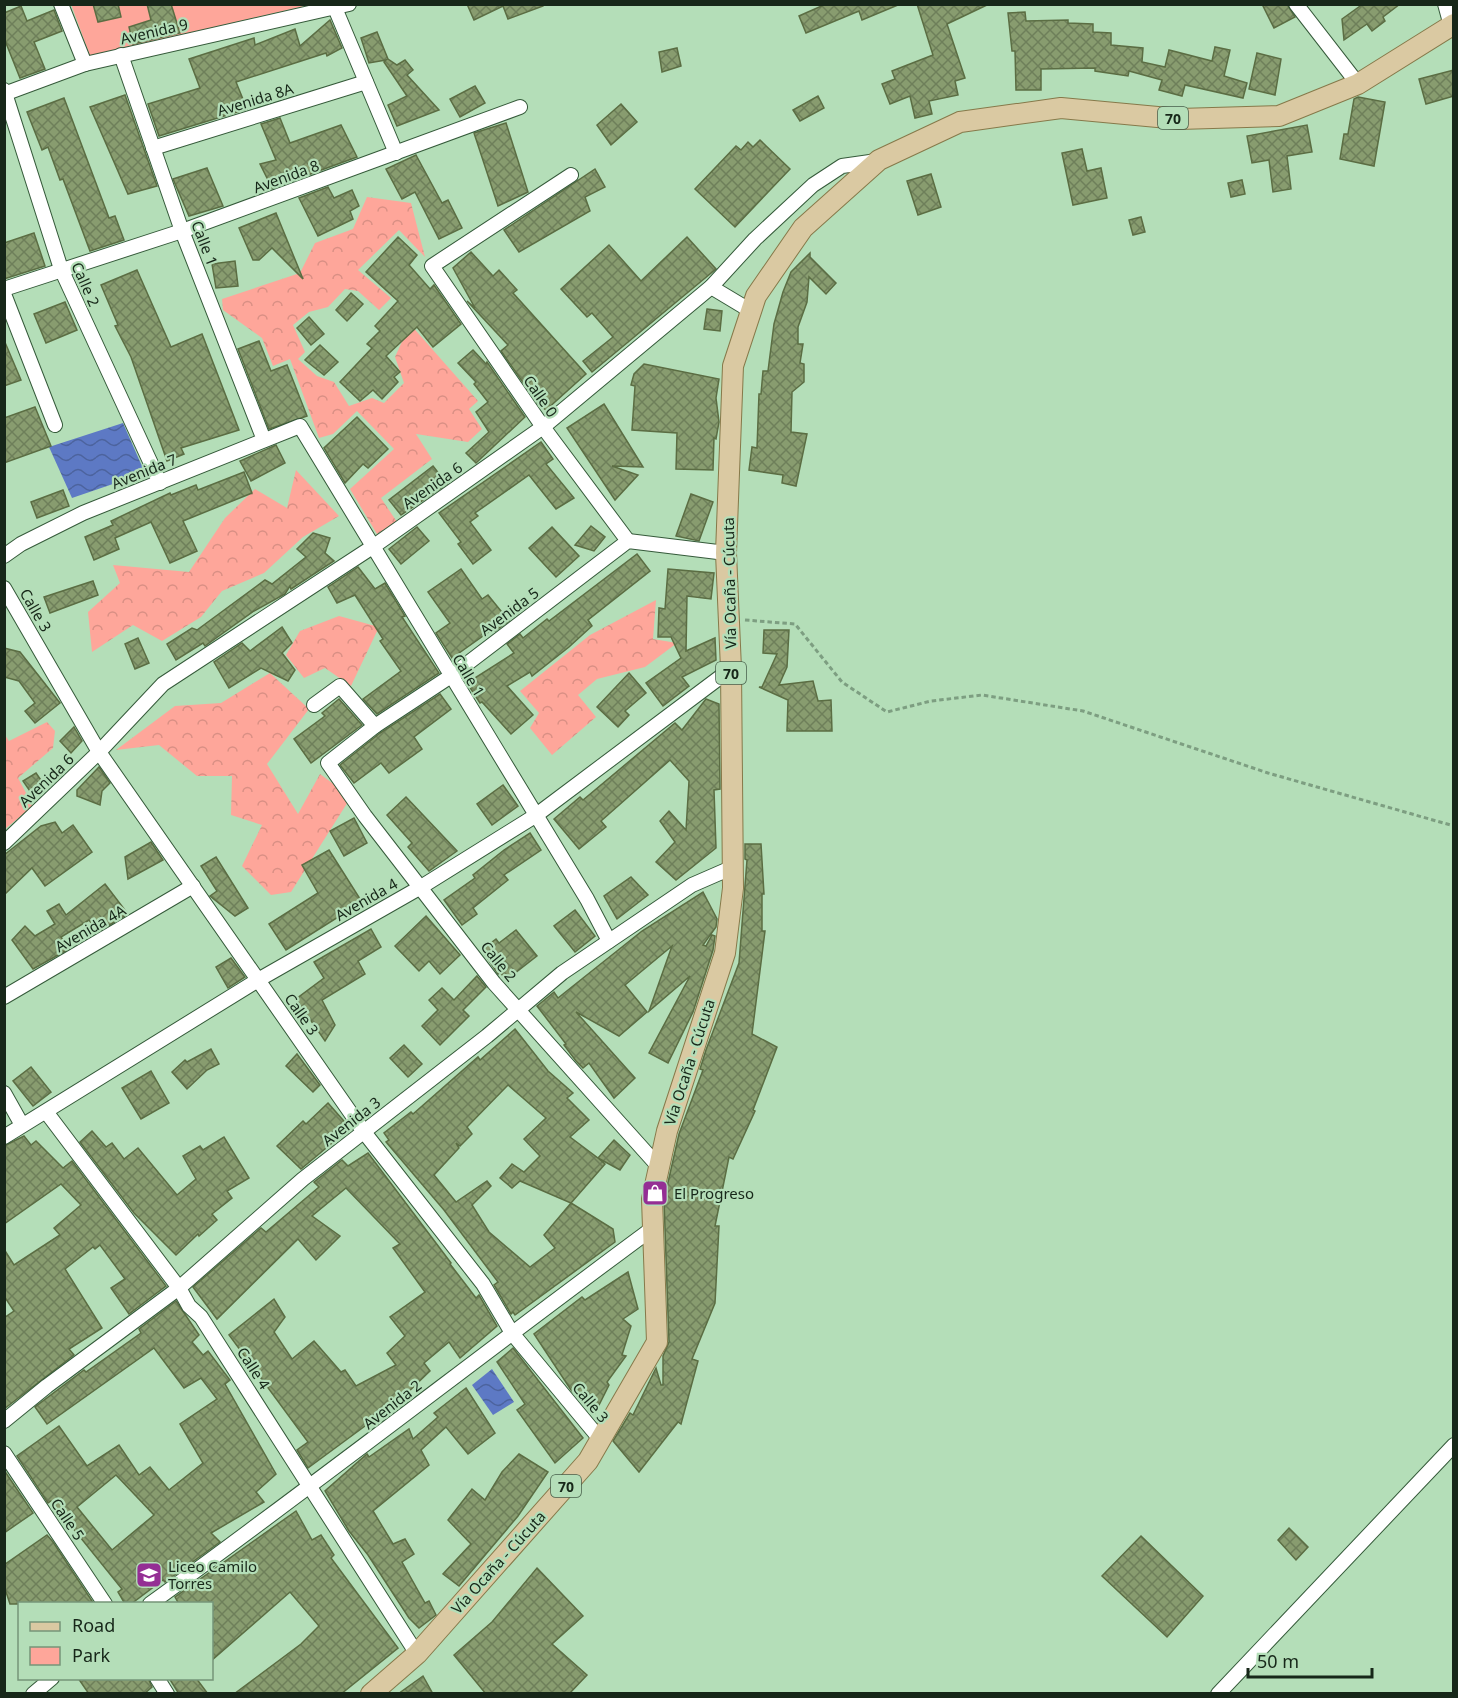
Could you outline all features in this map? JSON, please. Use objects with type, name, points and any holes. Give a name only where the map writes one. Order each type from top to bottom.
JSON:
[{"type":"main road","name":"Vía Ocaña - Cúcuta","points":[[371,1694],[417,1654],[588,1461],[657,1342],[652,1199],[667,1131],[725,953],[733,888],[731,669],[726,553],[733,366],[756,296],[803,228],[879,160],[960,122],[1061,108],[1179,119],[1279,116],[1358,84],[1452,25]]},
{"type":"street","points":[[61,4],[85,63]]},
{"type":"street","name":"Avenida 9","points":[[5,93],[85,63],[349,4]]},
{"type":"street","points":[[1296,4],[1358,84]]},
{"type":"street","points":[[1445,4],[1452,25]]},
{"type":"street","points":[[335,8],[396,153]]},
{"type":"street","name":"Calle 1","points":[[121,55],[182,231],[264,441]]},
{"type":"street","name":"Avenida 8A","points":[[153,148],[366,82]]},
{"type":"street","name":"Calle 2","points":[[5,93],[60,269],[160,483]]},
{"type":"street","name":"Avenida 8","points":[[4,289],[182,231],[520,107]]},
{"type":"street","name":"Avenida 6","points":[[4,843],[99,752],[163,684],[374,546],[543,427],[711,287],[755,239],[813,185],[842,166],[879,160]]},
{"type":"street","name":"Calle 0","points":[[571,175],[432,266],[543,427],[628,541]]},
{"type":"street","points":[[711,287],[751,311]]},
{"type":"street","points":[[4,294],[55,425]]},
{"type":"street","name":"Calle 1","points":[[300,426],[609,941]]},
{"type":"street","name":"Avenida 7","points":[[4,556],[21,544],[83,513],[300,426]]},
{"type":"street","points":[[628,541],[726,553]]},
{"type":"street","name":"Avenida 5","points":[[328,763],[375,726],[451,676],[628,541]]},
{"type":"street","name":"Calle 3","points":[[4,588],[99,752],[364,1132],[483,1284],[512,1333],[600,1439]]},
{"type":"street","name":"Avenida 4","points":[[4,1137],[258,980],[421,887],[535,816],[731,669]]},
{"type":"street","points":[[314,705],[340,686],[375,726]]},
{"type":"street","name":"Calle 2","points":[[328,763],[365,816],[494,983],[520,1008],[659,1167]]},
{"type":"street","name":"Avenida 3","points":[[4,1421],[47,1386],[179,1288],[303,1179],[562,973],[692,885],[732,868]]},
{"type":"street","name":"Avenida 4A","points":[[4,997],[193,886]]},
{"type":"street","points":[[4,1093],[22,1125]]},
{"type":"street","name":"Calle 4","points":[[46,1113],[179,1288],[189,1306],[201,1317],[417,1654]]},
{"type":"street","name":"Avenida 2","points":[[153,1602],[311,1487],[653,1228]]},
{"type":"street","points":[[1218,1694],[1454,1445]]},
{"type":"street","name":"Calle 5","points":[[4,1453],[104,1602]]},
{"type":"street","points":[[33,1694],[50,1680]]},
{"type":"street","points":[[158,1680],[167,1694]]},
{"type":"path","points":[[729,619],[795,624],[842,682],[887,712],[931,701],[982,695],[1083,711],[1268,773],[1454,826]]},
{"type":"green space","points":[[71,4],[309,5],[90,56]]},
{"type":"green space","points":[[367,197],[411,203],[425,257],[399,230],[358,270],[391,298],[379,310],[358,291],[345,289],[328,307],[309,312],[293,325],[305,352],[298,359],[317,376],[334,382],[349,406],[372,398],[384,403],[404,383],[395,357],[410,324],[478,401],[469,409],[482,429],[468,442],[416,434],[432,459],[381,498],[397,522],[377,534],[350,489],[394,449],[357,411],[333,434],[319,438],[290,359],[273,366],[262,338],[223,310],[222,299],[300,273],[315,243],[353,229]]},
{"type":"green space","points":[[296,470],[339,516],[303,537],[264,573],[222,591],[201,617],[162,641],[133,625],[92,652],[88,612],[120,583],[113,565],[189,572],[225,518],[255,489],[287,508]]},
{"type":"green space","points":[[656,600],[653,639],[677,643],[645,667],[597,679],[578,695],[596,717],[552,755],[530,728],[539,713],[520,691],[590,635]]},
{"type":"green space","points":[[339,616],[379,627],[351,686],[325,668],[304,678],[286,655],[300,631]]},
{"type":"green space","points":[[270,673],[309,709],[267,764],[298,814],[320,774],[351,797],[291,892],[271,895],[242,866],[262,825],[231,815],[232,776],[197,776],[159,745],[116,750],[175,706],[221,703]]},
{"type":"green space","points":[[47,722],[55,731],[53,748],[18,778],[33,806],[5,829],[5,735],[9,741]]},
{"type":"water","points":[[123,423],[145,473],[72,498],[49,447]]},
{"type":"water","points":[[492,1369],[514,1402],[493,1415],[472,1385]]},
{"type":"building","points":[[93,4],[118,4],[121,17],[98,22]]},
{"type":"building","points":[[147,4],[171,4],[180,33],[133,44],[129,27],[151,20]]},
{"type":"building","points":[[467,4],[543,4],[543,6],[508,19],[503,6],[474,20]]},
{"type":"building","points":[[826,4],[898,5],[862,20],[859,11],[806,33],[799,16]]},
{"type":"building","points":[[917,4],[989,4],[947,24],[965,78],[955,81],[958,95],[929,101],[932,114],[915,118],[910,96],[890,104],[882,84],[895,79],[892,71],[933,55]]},
{"type":"building","points":[[1262,4],[1287,4],[1295,17],[1274,28]]},
{"type":"building","points":[[1363,4],[1400,4],[1383,17],[1385,21],[1372,31],[1367,24],[1344,40],[1342,19]]},
{"type":"building","points":[[21,6],[27,21],[54,10],[62,31],[34,42],[45,69],[20,78],[4,38],[4,13]]},
{"type":"building","points":[[1025,12],[1026,21],[1068,20],[1068,23],[1093,24],[1093,32],[1111,33],[1111,45],[1143,48],[1142,62],[1165,67],[1169,50],[1212,61],[1215,47],[1230,50],[1224,76],[1247,83],[1243,98],[1185,85],[1182,96],[1159,90],[1162,80],[1129,71],[1128,76],[1095,71],[1095,68],[1041,69],[1041,90],[1016,90],[1015,51],[1012,51],[1008,13]]},
{"type":"building","points":[[330,20],[342,48],[327,56],[326,53],[236,82],[247,109],[159,136],[148,104],[200,88],[189,59],[254,38],[255,45],[295,29],[300,46]]},
{"type":"building","points":[[377,32],[388,59],[397,65],[405,60],[413,70],[407,75],[439,110],[397,126],[388,105],[407,96],[384,62],[386,60],[369,63],[361,38]]},
{"type":"building","points":[[677,48],[681,66],[662,72],[659,52]]},
{"type":"building","points":[[1257,53],[1281,59],[1275,95],[1249,89]]},
{"type":"building","points":[[1454,70],[1454,96],[1426,104],[1419,79]]},
{"type":"building","points":[[475,86],[485,103],[460,117],[450,99]]},
{"type":"building","points":[[125,95],[157,186],[128,194],[90,107]]},
{"type":"building","points":[[818,96],[824,108],[800,121],[793,110]]},
{"type":"building","points":[[1358,97],[1385,102],[1374,166],[1340,159],[1344,134],[1348,134],[1354,99]]},
{"type":"building","points":[[64,98],[109,218],[115,216],[124,240],[90,251],[63,179],[60,180],[48,147],[42,150],[27,112]]},
{"type":"building","points":[[621,104],[637,122],[611,145],[597,125]]},
{"type":"building","points":[[280,118],[290,143],[341,125],[357,157],[272,188],[260,164],[276,160],[261,124]]},
{"type":"building","points":[[506,123],[528,192],[498,206],[474,133]]},
{"type":"building","points":[[1307,125],[1312,152],[1287,156],[1291,189],[1273,192],[1269,160],[1252,163],[1247,136]]},
{"type":"building","points":[[760,140],[790,169],[735,227],[695,189],[736,146],[741,150],[748,142],[753,147]]},
{"type":"building","points":[[1082,149],[1087,171],[1101,168],[1107,198],[1073,205],[1062,153]]},
{"type":"building","points":[[416,155],[442,203],[448,200],[462,228],[439,239],[415,192],[402,199],[386,169]]},
{"type":"building","points":[[207,168],[223,206],[189,216],[173,179]]},
{"type":"building","points":[[595,169],[605,187],[585,197],[590,211],[519,252],[504,230]]},
{"type":"building","points":[[931,174],[941,207],[918,215],[907,181]]},
{"type":"building","points":[[1242,180],[1245,194],[1231,197],[1228,183]]},
{"type":"building","points":[[328,187],[334,198],[352,190],[359,206],[350,211],[353,219],[318,236],[299,198]]},
{"type":"building","points":[[276,213],[303,279],[272,248],[259,260],[253,260],[239,228]]},
{"type":"building","points":[[1141,217],[1145,232],[1133,235],[1129,220]]},
{"type":"building","points":[[34,233],[45,266],[4,279],[4,243]]},
{"type":"building","points":[[398,237],[417,255],[409,265],[430,289],[434,285],[461,324],[433,347],[417,327],[386,356],[400,372],[394,377],[398,382],[382,399],[373,390],[360,401],[340,382],[372,348],[367,344],[380,331],[375,326],[398,301],[366,272]]},
{"type":"building","points":[[687,237],[716,269],[592,372],[583,361],[613,337],[592,313],[587,317],[561,289],[609,245],[641,281]]},
{"type":"building","points":[[471,252],[493,276],[499,270],[517,290],[513,293],[586,374],[546,410],[538,404],[501,351],[508,345],[467,301],[475,308],[453,268]]},
{"type":"building","points":[[810,253],[810,257],[836,283],[826,294],[809,277],[807,302],[798,327],[798,344],[803,344],[800,363],[804,364],[804,382],[792,392],[791,432],[807,434],[796,486],[782,483],[783,475],[749,470],[752,447],[757,448],[759,394],[761,394],[763,371],[768,371],[774,324],[791,272]]},
{"type":"building","points":[[235,261],[238,286],[216,288],[212,264]]},
{"type":"building","points":[[137,270],[171,347],[202,334],[239,430],[181,448],[184,454],[167,461],[131,357],[115,326],[118,325],[101,285]]},
{"type":"building","points":[[351,293],[363,304],[347,321],[336,310]]},
{"type":"building","points":[[65,302],[77,330],[46,343],[34,314]]},
{"type":"building","points":[[707,309],[722,311],[720,331],[704,329]]},
{"type":"building","points":[[309,317],[324,334],[311,345],[297,328]]},
{"type":"building","points":[[4,340],[21,380],[4,386]]},
{"type":"building","points":[[259,341],[271,371],[287,365],[307,416],[269,429],[238,349]]},
{"type":"building","points":[[320,345],[338,362],[324,375],[305,360]]},
{"type":"building","points":[[473,350],[486,364],[487,362],[525,417],[476,463],[466,453],[489,432],[476,412],[488,402],[474,384],[476,382],[458,363]]},
{"type":"building","points":[[644,364],[719,379],[716,398],[719,422],[716,439],[714,438],[713,470],[676,469],[677,433],[632,430],[635,386],[631,385],[634,374]]},
{"type":"building","points":[[604,404],[643,467],[612,466],[638,475],[615,500],[567,428]]},
{"type":"building","points":[[35,407],[51,446],[4,463],[4,418]]},
{"type":"building","points":[[357,417],[388,449],[368,468],[363,464],[345,483],[324,448]]},
{"type":"building","points":[[541,442],[553,459],[546,464],[574,498],[556,509],[529,475],[475,513],[478,516],[470,522],[491,550],[473,564],[458,544],[461,542],[439,513]]},
{"type":"building","points":[[276,445],[285,463],[251,481],[240,461]]},
{"type":"building","points":[[433,466],[447,484],[401,515],[389,500]]},
{"type":"building","points":[[244,472],[252,493],[183,521],[197,551],[170,563],[151,522],[115,538],[119,549],[94,560],[85,537],[113,525],[111,521],[170,493],[171,495],[196,485],[198,490]]},
{"type":"building","points":[[63,490],[69,506],[37,518],[31,502]]},
{"type":"building","points":[[691,494],[713,502],[699,541],[676,536]]},
{"type":"building","points":[[591,526],[605,537],[594,551],[575,545]]},
{"type":"building","points":[[417,527],[429,541],[401,564],[389,549]]},
{"type":"building","points":[[552,527],[579,556],[556,577],[529,548]]},
{"type":"building","points":[[313,533],[330,538],[325,553],[334,561],[291,589],[290,586],[285,594],[254,611],[205,646],[203,643],[176,660],[167,644],[192,628],[197,630],[265,580],[272,584],[306,557],[297,549]]},
{"type":"building","points":[[637,554],[650,571],[588,620],[592,626],[569,647],[532,676],[530,672],[507,686],[533,715],[511,734],[482,702],[480,703],[467,683],[514,653],[507,644],[520,634],[523,638],[547,619],[549,621]]},
{"type":"building","points":[[358,567],[375,589],[385,583],[405,616],[402,617],[439,673],[377,714],[363,699],[401,671],[380,641],[383,639],[355,595],[337,603],[328,587]]},
{"type":"building","points":[[461,569],[482,599],[488,595],[509,621],[495,631],[493,629],[452,658],[436,633],[450,623],[428,592]]},
{"type":"building","points":[[668,569],[714,573],[711,599],[687,596],[686,651],[715,638],[716,660],[682,677],[689,686],[663,706],[646,683],[681,658],[671,637],[658,637],[659,608],[665,609]]},
{"type":"building","points":[[93,581],[98,595],[50,613],[44,597]]},
{"type":"building","points":[[282,627],[292,643],[282,653],[295,670],[288,681],[261,668],[229,688],[214,662],[242,643],[250,651]]},
{"type":"building","points":[[764,630],[789,630],[787,667],[779,685],[813,681],[818,701],[831,700],[832,731],[787,731],[788,700],[759,687],[762,687],[777,654],[763,653]]},
{"type":"building","points":[[138,638],[149,663],[135,669],[125,644]]},
{"type":"building","points":[[4,648],[20,652],[60,703],[35,723],[25,711],[35,703],[19,681],[4,677]]},
{"type":"building","points":[[629,673],[646,693],[625,711],[629,715],[618,727],[597,707]]},
{"type":"building","points":[[440,694],[451,709],[414,737],[422,749],[389,773],[381,763],[354,783],[340,765],[380,733]]},
{"type":"building","points":[[339,699],[362,725],[311,763],[294,739],[325,716],[322,713]]},
{"type":"building","points":[[706,699],[719,704],[720,789],[714,790],[716,848],[676,880],[656,862],[675,842],[660,821],[669,811],[686,830],[689,781],[670,760],[601,821],[606,827],[579,849],[554,819],[580,797],[583,800],[675,723],[682,730]]},
{"type":"building","points":[[74,727],[82,741],[71,753],[60,741]]},
{"type":"building","points":[[99,767],[110,783],[102,791],[100,805],[77,796],[77,790]]},
{"type":"building","points":[[36,773],[45,786],[32,794],[23,781]]},
{"type":"building","points":[[503,785],[518,806],[492,825],[477,804]]},
{"type":"building","points":[[406,797],[457,851],[429,871],[408,847],[412,843],[387,815]]},
{"type":"building","points":[[354,818],[367,843],[344,856],[330,831]]},
{"type":"building","points":[[55,822],[62,833],[73,825],[92,852],[45,886],[32,868],[4,895],[4,855],[41,826]]},
{"type":"building","points":[[530,833],[541,850],[504,875],[508,880],[473,908],[477,914],[462,925],[444,900],[475,878],[473,875],[504,850]]},
{"type":"building","points":[[151,842],[163,860],[128,879],[125,857]]},
{"type":"building","points":[[745,844],[761,844],[764,894],[762,894],[762,931],[765,931],[752,1034],[777,1047],[753,1110],[755,1111],[733,1159],[729,1157],[715,1226],[719,1226],[715,1303],[692,1359],[698,1361],[681,1424],[678,1422],[639,1472],[613,1441],[630,1413],[633,1415],[656,1368],[661,1385],[663,1385],[663,1356],[669,1342],[664,1200],[679,1134],[703,1070],[700,1069],[706,1050],[739,963],[747,860],[745,859]]},
{"type":"building","points":[[329,850],[362,902],[286,950],[269,924],[318,893],[302,865]]},
{"type":"building","points":[[216,857],[248,908],[235,916],[210,896],[217,891],[201,866]]},
{"type":"building","points":[[631,877],[648,895],[617,919],[604,896]]},
{"type":"building","points":[[105,884],[128,914],[98,932],[89,920],[61,937],[69,949],[33,969],[12,940],[25,926],[35,936],[55,924],[47,911],[59,904],[66,915]]},
{"type":"building","points":[[703,892],[717,919],[716,927],[703,945],[706,946],[712,935],[715,936],[713,950],[693,1012],[668,1063],[649,1053],[690,976],[649,1011],[672,946],[625,985],[647,1012],[619,1036],[576,1012],[635,1078],[614,1098],[589,1063],[583,1068],[576,1061],[537,1006],[554,992],[558,998],[642,931]]},
{"type":"building","points":[[575,910],[595,936],[575,952],[554,926]]},
{"type":"building","points":[[426,916],[460,955],[440,974],[429,961],[419,971],[395,946]]},
{"type":"building","points":[[371,929],[381,947],[358,961],[365,974],[322,1000],[335,1025],[325,1041],[296,999],[324,978],[314,962]]},
{"type":"building","points":[[516,930],[537,956],[506,980],[500,972],[498,974],[482,950],[496,939],[499,943]]},
{"type":"building","points":[[231,958],[245,977],[228,988],[216,967]]},
{"type":"building","points":[[477,976],[486,987],[463,1010],[469,1016],[440,1045],[422,1026],[438,1010],[429,1000],[442,988],[454,1000]]},
{"type":"building","points":[[515,1029],[548,1071],[573,1093],[567,1098],[589,1120],[570,1137],[605,1164],[571,1203],[613,1229],[615,1242],[515,1315],[513,1312],[511,1314],[494,1285],[498,1282],[444,1210],[386,1142],[389,1140],[384,1133],[411,1112],[413,1114],[478,1057],[480,1060]],"holes":[[[508,1085],[546,1118],[524,1139],[540,1156],[524,1172],[512,1164],[500,1178],[512,1188],[520,1181],[571,1203],[544,1235],[555,1248],[530,1267],[489,1232],[472,1205],[491,1186],[487,1181],[456,1202],[434,1175],[459,1148],[456,1143],[460,1146],[472,1134],[467,1127]]]},
{"type":"building","points":[[404,1045],[422,1064],[408,1077],[390,1058]]},
{"type":"building","points":[[211,1049],[219,1064],[207,1070],[187,1089],[172,1072],[185,1060],[187,1062]]},
{"type":"building","points":[[297,1054],[320,1085],[313,1092],[286,1066]]},
{"type":"building","points":[[31,1067],[51,1092],[33,1106],[13,1081]]},
{"type":"building","points":[[151,1071],[169,1103],[141,1119],[122,1088]]},
{"type":"building","points":[[328,1103],[350,1128],[301,1169],[277,1146],[303,1121],[306,1124]]},
{"type":"building","points":[[92,1131],[106,1147],[112,1143],[124,1159],[138,1148],[177,1195],[196,1179],[183,1156],[200,1146],[203,1150],[224,1137],[249,1178],[227,1191],[232,1198],[212,1214],[217,1220],[176,1255],[134,1213],[80,1142]]},
{"type":"building","points":[[24,1136],[31,1145],[36,1141],[63,1168],[72,1161],[166,1286],[129,1314],[111,1288],[125,1279],[100,1245],[95,1249],[93,1247],[65,1269],[102,1328],[69,1349],[74,1355],[4,1409],[4,1318],[14,1311],[4,1296],[4,1249],[14,1265],[60,1235],[54,1228],[81,1205],[61,1184],[4,1224],[4,1146]]},
{"type":"building","points":[[614,1140],[630,1155],[620,1170],[598,1158]]},
{"type":"building","points":[[368,1153],[476,1298],[479,1295],[497,1326],[460,1358],[449,1342],[424,1363],[430,1371],[399,1401],[308,1468],[297,1450],[308,1442],[229,1335],[274,1299],[285,1317],[274,1332],[292,1359],[314,1341],[341,1372],[345,1370],[356,1386],[396,1365],[387,1353],[405,1336],[390,1317],[425,1292],[393,1248],[400,1244],[346,1188],[312,1216],[340,1236],[316,1260],[298,1239],[217,1319],[193,1287],[261,1228],[266,1232],[319,1187],[314,1182],[342,1160],[348,1166]]},
{"type":"building","points":[[628,1272],[638,1309],[623,1319],[631,1326],[622,1355],[626,1356],[607,1382],[609,1385],[595,1413],[571,1390],[534,1334],[582,1297],[585,1300]]},
{"type":"building","points":[[176,1301],[199,1335],[192,1342],[203,1355],[208,1351],[230,1380],[225,1384],[276,1474],[256,1492],[264,1502],[211,1533],[220,1542],[134,1602],[124,1602],[118,1592],[122,1589],[51,1501],[48,1503],[17,1456],[59,1426],[87,1466],[119,1445],[139,1475],[150,1467],[169,1490],[203,1463],[180,1424],[217,1399],[201,1378],[184,1388],[154,1348],[47,1424],[35,1407],[84,1370],[86,1372],[141,1333],[139,1329]],"holes":[[[116,1475],[154,1515],[112,1550],[77,1507]]]},
{"type":"building","points":[[513,1348],[583,1438],[555,1463],[517,1410],[525,1404],[497,1362]]},
{"type":"building","points":[[466,1388],[495,1433],[468,1454],[446,1427],[421,1450],[429,1465],[373,1511],[393,1544],[405,1539],[414,1554],[402,1562],[425,1603],[429,1601],[436,1615],[419,1628],[409,1618],[368,1555],[349,1531],[325,1491],[367,1454],[369,1457],[409,1429],[413,1439],[438,1417],[434,1413]]},
{"type":"building","points":[[519,1454],[548,1472],[518,1516],[459,1586],[443,1574],[471,1544],[448,1520],[472,1489],[485,1500],[502,1472]]},
{"type":"building","points":[[4,1470],[33,1513],[4,1533]]},
{"type":"building","points":[[296,1511],[312,1540],[321,1535],[334,1555],[331,1558],[398,1648],[341,1694],[234,1694],[301,1644],[319,1626],[290,1592],[213,1659],[213,1602],[178,1602],[175,1597]]},
{"type":"building","points":[[1289,1528],[1308,1547],[1296,1560],[1278,1540]]},
{"type":"building","points":[[47,1535],[93,1602],[18,1602],[18,1604],[10,1604],[4,1586],[4,1565]]},
{"type":"building","points":[[1141,1536],[1203,1596],[1167,1637],[1102,1576]]},
{"type":"building","points":[[537,1568],[583,1616],[552,1644],[587,1675],[569,1694],[486,1694],[454,1655],[492,1622]]},
{"type":"building","points":[[423,1676],[433,1694],[398,1694]]},
{"type":"building","points":[[79,1680],[149,1680],[152,1687],[144,1694],[89,1694]]},
{"type":"building","points":[[170,1680],[198,1680],[208,1694],[179,1694]]},
{"type":"place","name":"El Progreso","points":[[655,1193]]},
{"type":"place","name":"Liceo Camilo Torres","points":[[149,1575]]}]
